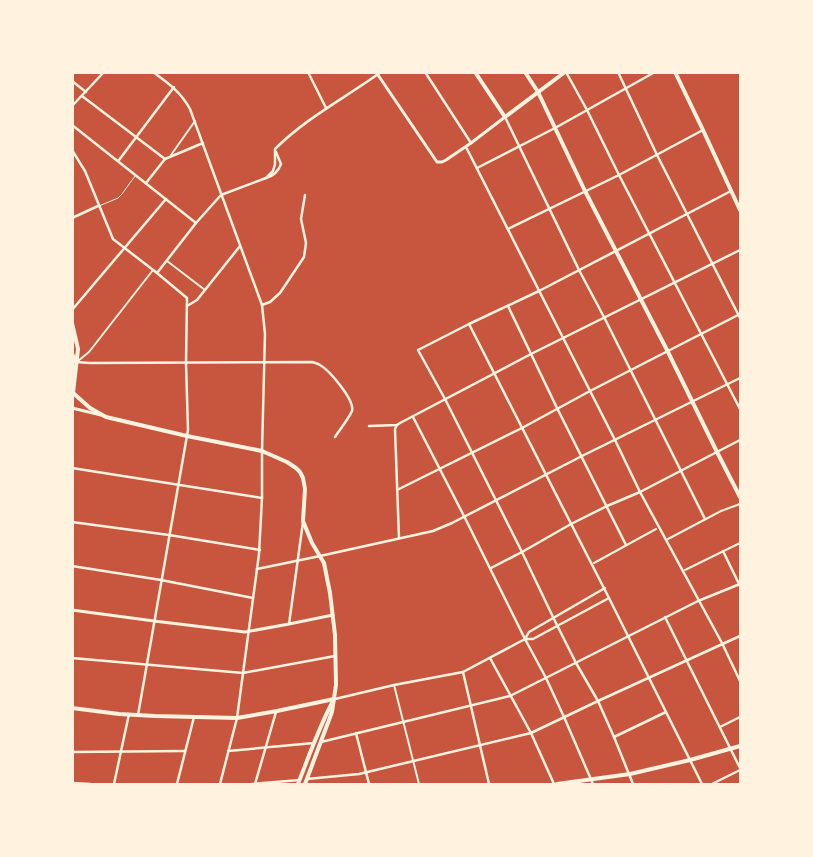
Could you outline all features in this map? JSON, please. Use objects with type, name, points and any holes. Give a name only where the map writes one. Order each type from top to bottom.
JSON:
[{"type":"main road","points":[[475,72],[505,117],[566,72]]},
{"type":"main road","points":[[525,72],[538,92],[585,191],[740,497]]},
{"type":"main road","points":[[675,72],[704,130],[740,210]]},
{"type":"main road","points":[[72,323],[78,348],[74,362],[73,392],[90,408],[106,417],[262,451],[287,462],[300,472],[305,488],[303,522],[326,570],[333,615],[336,685],[332,712],[305,784]]},
{"type":"main road","points":[[72,354],[74,362]]},
{"type":"main road","points":[[72,708],[138,715],[237,718],[334,699]]},
{"type":"main road","points":[[299,782],[334,699]]},
{"type":"main road","points":[[556,784],[592,782],[690,760],[740,746]]},
{"type":"street","points":[[72,106],[104,72]]},
{"type":"street","points":[[153,72],[174,87],[184,99],[195,121],[262,305],[265,334],[260,550],[237,718],[220,784]]},
{"type":"street","points":[[308,72],[326,108]]},
{"type":"street","points":[[425,72],[471,143]]},
{"type":"street","points":[[566,72],[740,409]]},
{"type":"street","points":[[396,490],[522,428],[590,390],[740,315],[657,154],[618,72]]},
{"type":"street","points":[[477,168],[555,128],[655,72]]},
{"type":"street","points":[[266,178],[273,171],[275,149],[292,132],[378,73],[436,161],[442,162],[466,147],[505,117],[579,270],[706,519]]},
{"type":"street","points":[[72,81],[86,92]]},
{"type":"street","points":[[118,160],[174,87]]},
{"type":"street","points":[[82,96],[165,159]]},
{"type":"street","points":[[169,157],[195,121]]},
{"type":"street","points":[[72,124],[196,223]]},
{"type":"street","points":[[508,229],[619,175],[704,130]]},
{"type":"street","points":[[146,183],[165,159],[202,143]]},
{"type":"street","points":[[466,147],[640,492],[684,570],[740,681]]},
{"type":"street","points":[[157,273],[196,223],[221,195],[276,173],[281,164],[275,149]]},
{"type":"street","points":[[72,150],[85,170],[112,237],[187,298],[187,436],[138,715]]},
{"type":"street","points":[[72,157],[76,154]]},
{"type":"street","points":[[633,784],[598,701],[557,626],[445,399],[418,350],[539,291],[732,191]]},
{"type":"street","points":[[262,305],[270,302],[280,293],[304,258],[306,242],[302,219],[305,195]]},
{"type":"street","points":[[72,310],[166,199]]},
{"type":"street","points":[[72,218],[99,206]]},
{"type":"street","points":[[187,306],[205,290],[240,246]]},
{"type":"street","points":[[398,538],[395,429],[400,423],[531,354],[740,250]]},
{"type":"street","points":[[167,260],[205,290]]},
{"type":"street","points":[[74,362],[89,352],[153,270]]},
{"type":"street","points":[[508,306],[626,545]]},
{"type":"street","points":[[469,324],[605,588],[702,784]]},
{"type":"street","points":[[74,362],[318,363],[340,385],[348,397],[352,410],[334,437]]},
{"type":"street","points":[[257,569],[433,531],[740,378]]},
{"type":"street","points":[[72,402],[73,392]]},
{"type":"street","points":[[72,408],[106,417]]},
{"type":"street","points":[[412,417],[546,678],[592,782]]},
{"type":"street","points":[[368,426],[397,426]]},
{"type":"street","points":[[491,568],[571,524],[640,492],[740,440]]},
{"type":"street","points":[[72,468],[262,498]]},
{"type":"street","points":[[668,539],[721,511],[740,504]]},
{"type":"street","points":[[72,522],[260,550]]},
{"type":"street","points":[[289,624],[303,522]]},
{"type":"street","points":[[594,562],[656,530]]},
{"type":"street","points":[[684,570],[740,543]]},
{"type":"street","points":[[321,742],[510,696],[698,601],[740,585],[723,551]]},
{"type":"street","points":[[72,566],[161,580],[253,598]]},
{"type":"street","points":[[525,640],[529,632],[605,588]]},
{"type":"street","points":[[334,699],[463,672],[525,640],[533,639],[609,598]]},
{"type":"street","points":[[72,610],[244,632],[333,615]]},
{"type":"street","points":[[665,617],[740,769],[712,784]]},
{"type":"street","points":[[307,780],[366,773],[531,733],[740,636]]},
{"type":"street","points":[[72,658],[243,673],[335,656]]},
{"type":"street","points":[[490,658],[531,733],[556,784]]},
{"type":"street","points":[[463,672],[489,784]]},
{"type":"street","points":[[394,685],[419,784]]},
{"type":"street","points":[[276,711],[254,784],[299,782]]},
{"type":"street","points":[[614,736],[666,712]]},
{"type":"street","points":[[114,784],[129,714]]},
{"type":"street","points":[[177,784],[194,717]]},
{"type":"street","points":[[720,727],[740,717]]},
{"type":"street","points":[[356,733],[369,784]]},
{"type":"street","points":[[228,752],[314,743]]},
{"type":"street","points":[[72,752],[185,751]]},
{"type":"street","points":[[72,783],[90,784]]},
{"type":"lane","points":[[99,206],[118,198],[136,176]]}]
